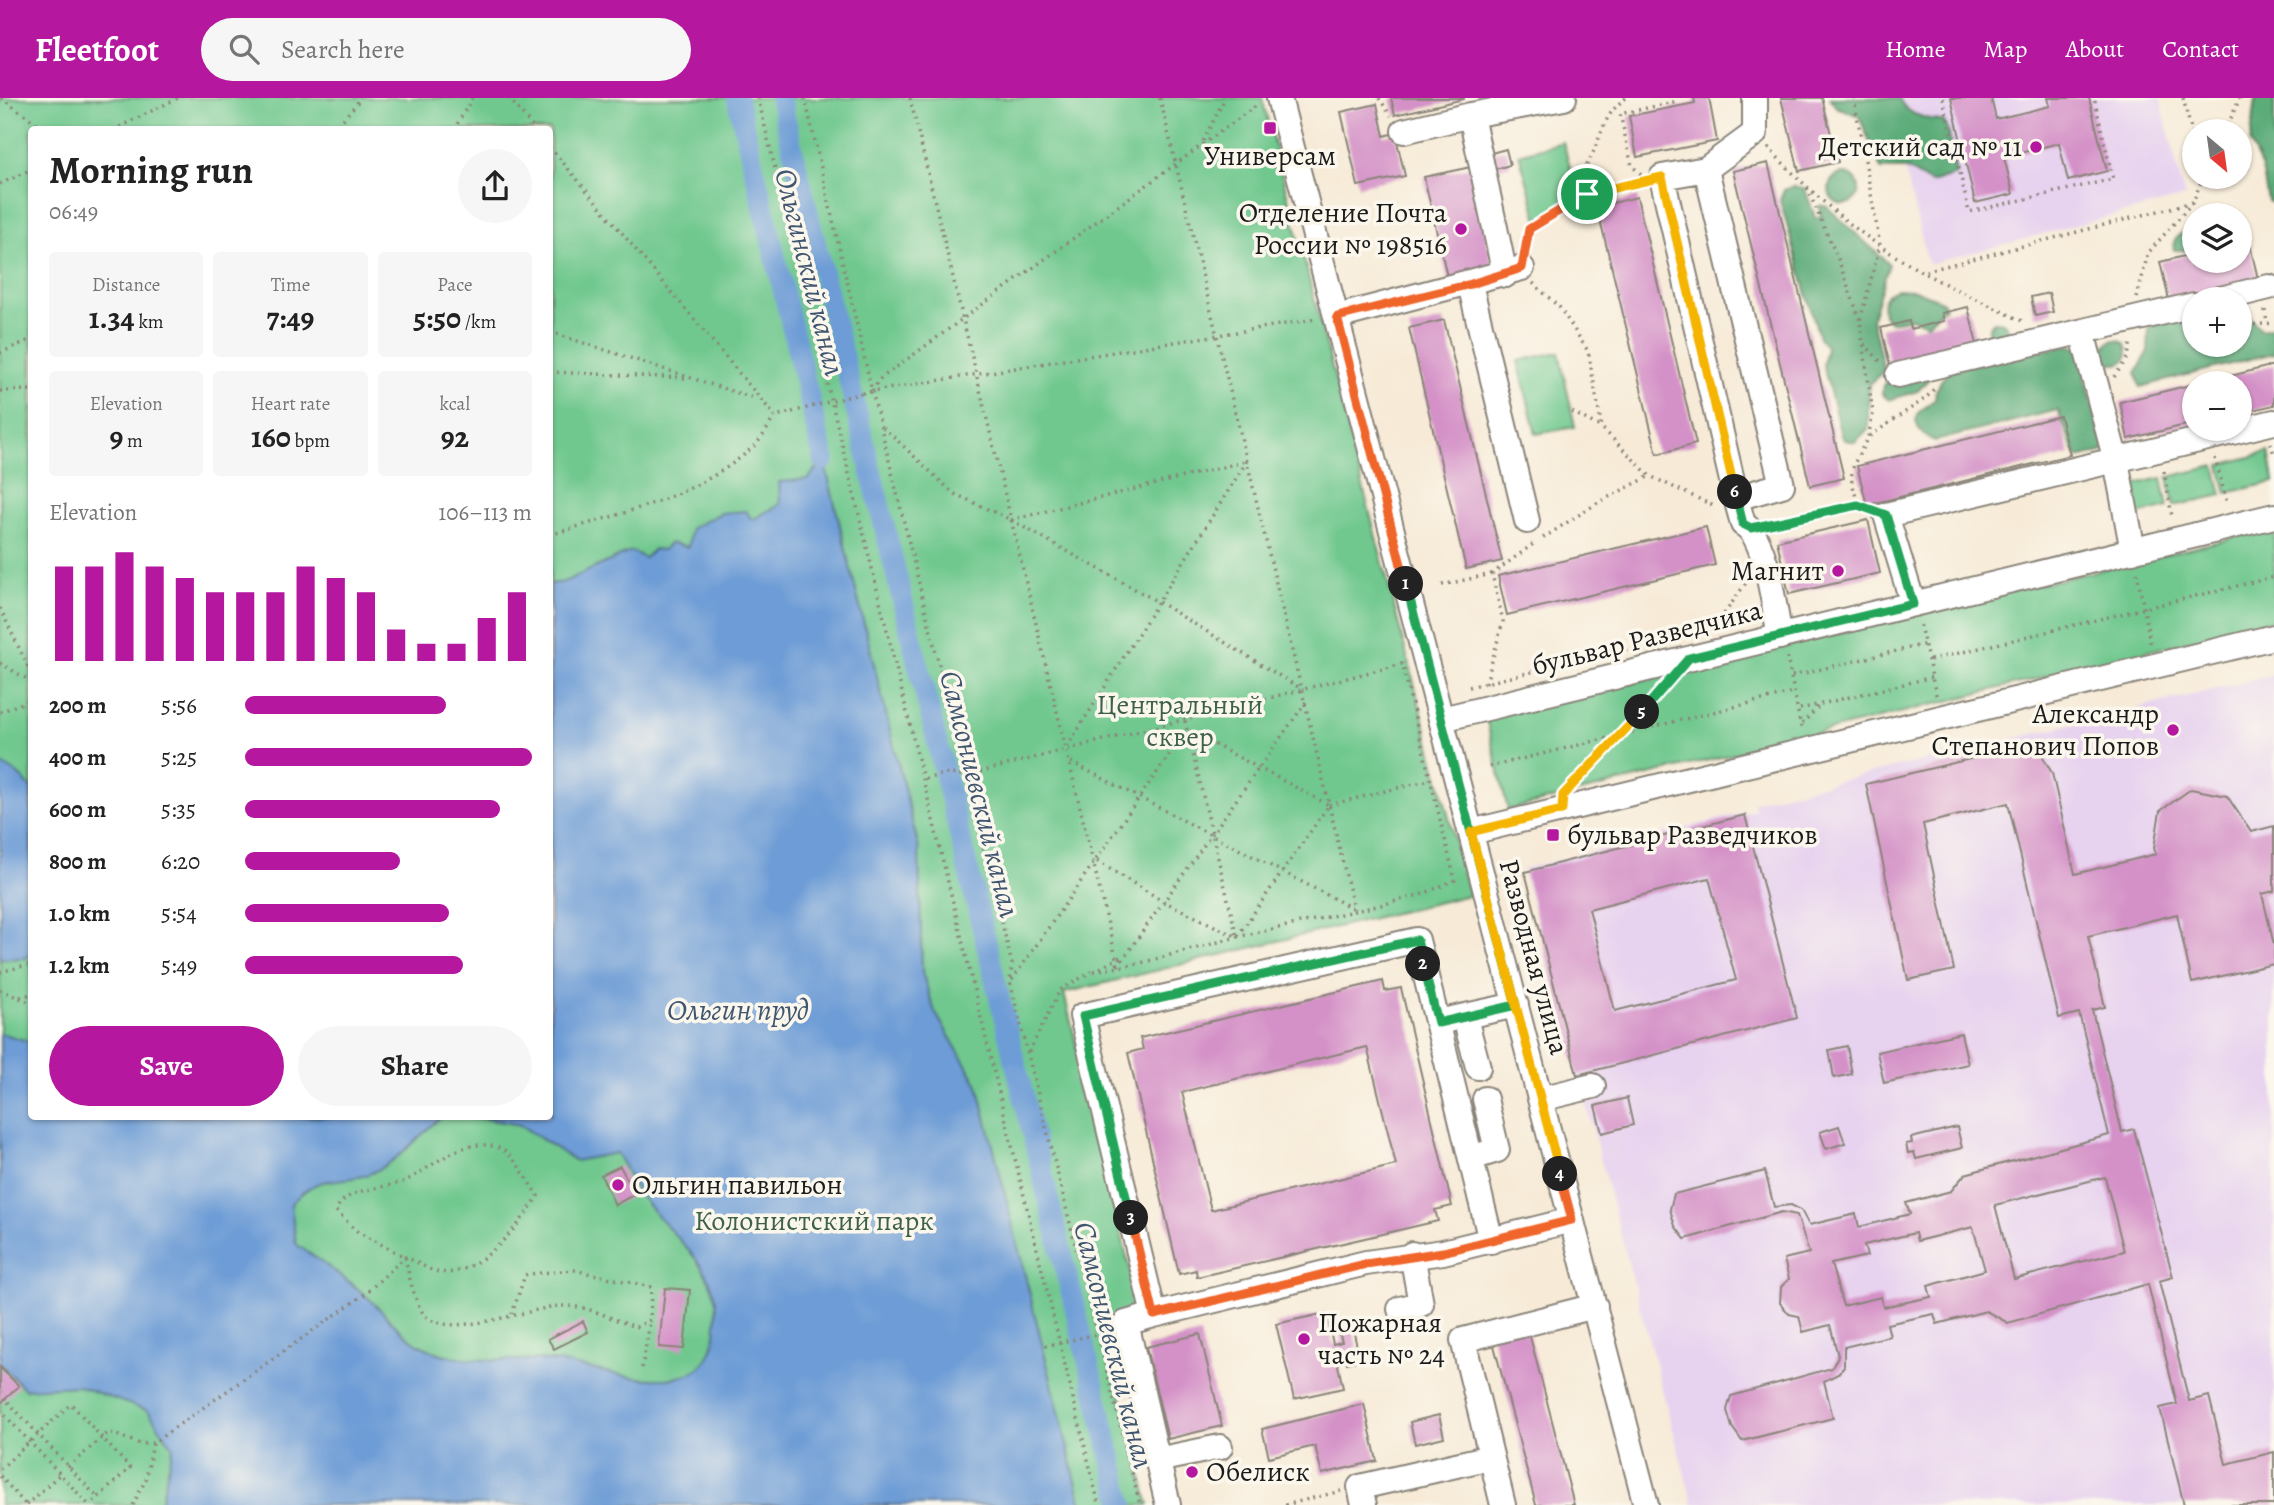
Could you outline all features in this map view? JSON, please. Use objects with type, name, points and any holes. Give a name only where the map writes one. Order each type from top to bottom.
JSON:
[{"type":"street","points":[[1404,131],[1471,115],[1564,98]]},
{"type":"street","points":[[1755,98],[1755,132],[1706,169],[1662,177],[1737,498],[1752,532],[1778,625]]},
{"type":"street","name":"Разводная улица","points":[[1268,101],[1442,719],[1646,1505]]},
{"type":"street","points":[[1327,318],[1514,272],[1471,115]]},
{"type":"street","points":[[1706,169],[1782,485],[1737,498]]},
{"type":"street","points":[[1471,284],[1527,521]]},
{"type":"street","points":[[2252,291],[2269,287]]},
{"type":"street","points":[[1898,375],[2182,308]]},
{"type":"street","points":[[2081,332],[2116,461],[2133,551]]},
{"type":"street","points":[[2252,428],[2274,422]]},
{"type":"street","points":[[1913,604],[1886,515],[2198,441]]},
{"type":"street","name":"бульвар Разведчика","points":[[1442,719],[1689,658],[1778,625],[1913,604],[2274,516]]},
{"type":"street","points":[[1471,832],[2274,637]]},
{"type":"street","points":[[1154,1315],[1083,1016],[1417,940],[1491,1241]]},
{"type":"street","points":[[1438,1023],[1516,1005]]},
{"type":"street","points":[[1465,1018],[1478,1067]]},
{"type":"street","points":[[1540,1099],[1593,1086]]},
{"type":"street","points":[[1471,1158],[1497,1150],[1485,1100]]},
{"type":"street","points":[[1168,1505],[1126,1323],[1412,1254],[1443,1252],[1572,1220]]},
{"type":"street","points":[[1400,1309],[1421,1304],[1412,1254]]},
{"type":"street","points":[[1503,1505],[1463,1340],[1594,1306]]},
{"type":"street","points":[[1157,1460],[1220,1447]]},
{"type":"street","points":[[1362,1496],[1491,1457]]},
{"type":"path","points":[[1,98],[40,126]]},
{"type":"path","points":[[121,126],[178,98]]},
{"type":"path","points":[[337,126],[361,98]]},
{"type":"path","points":[[456,126],[472,98]]},
{"type":"path","points":[[509,98],[532,126]]},
{"type":"path","points":[[758,98],[1099,1505]]},
{"type":"path","points":[[805,98],[872,391],[1012,964],[1010,982],[1140,1505]]},
{"type":"path","points":[[910,98],[1095,860],[1118,966]]},
{"type":"path","points":[[1160,98],[1354,909]]},
{"type":"path","points":[[1202,142],[1225,98]]},
{"type":"path","points":[[1574,182],[1590,159],[1604,122],[1626,98]]},
{"type":"path","points":[[1854,98],[1880,245],[1860,321]]},
{"type":"path","points":[[1943,98],[1969,212],[2113,179],[2094,98]]},
{"type":"path","points":[[2183,98],[2188,119]]},
{"type":"path","points":[[2231,119],[2241,98]]},
{"type":"path","points":[[872,391],[880,379],[1202,142],[1268,101]]},
{"type":"path","points":[[1602,428],[1588,351],[1560,308],[1524,275],[1514,272],[1529,229],[1587,194],[1647,179],[1632,166],[1620,114],[1678,101]]},
{"type":"path","points":[[1755,132],[1806,186],[1880,245],[1924,272],[2056,338]]},
{"type":"path","points":[[553,151],[758,399],[775,416]]},
{"type":"path","points":[[0,184],[28,171]]},
{"type":"path","points":[[1806,186],[1838,259],[1860,321],[1873,414],[1868,437],[1854,464],[1851,478],[1858,505]]},
{"type":"path","points":[[2098,395],[2128,358],[2148,253],[2193,202],[2198,189]]},
{"type":"path","points":[[1924,272],[2193,202]]},
{"type":"path","points":[[553,534],[674,496],[707,480],[757,443],[775,416],[872,391],[1327,318]]},
{"type":"path","points":[[2252,325],[2274,323]]},
{"type":"path","points":[[553,333],[758,399]]},
{"type":"path","points":[[0,353],[28,341]]},
{"type":"path","points":[[1868,437],[1926,398],[1950,363]]},
{"type":"path","points":[[553,372],[673,380],[687,377]]},
{"type":"path","points":[[0,391],[28,390]]},
{"type":"path","points":[[1572,412],[1602,428],[1650,476],[1721,509],[1752,532]]},
{"type":"path","points":[[881,425],[953,494],[1011,520],[1160,603],[1303,690]]},
{"type":"path","points":[[2211,441],[2227,503]]},
{"type":"path","points":[[2160,450],[2172,517]]},
{"type":"path","points":[[1011,520],[1247,461]]},
{"type":"path","points":[[1066,748],[1160,603],[1247,461]]},
{"type":"path","points":[[1443,585],[1492,575],[1599,502],[1650,476]]},
{"type":"path","points":[[1752,532],[1858,505],[1886,515]]},
{"type":"path","points":[[1715,628],[1746,583],[1752,532]]},
{"type":"path","points":[[2133,551],[2154,667]]},
{"type":"path","points":[[1486,684],[1503,621],[1492,575]]},
{"type":"path","points":[[1930,660],[2274,577]]},
{"type":"path","points":[[1913,604],[1930,660],[1941,718]]},
{"type":"path","points":[[0,608],[28,667]]},
{"type":"path","points":[[1469,687],[1715,628],[1778,625],[1800,709],[1805,751]]},
{"type":"path","points":[[1792,676],[1926,644]]},
{"type":"path","points":[[1562,810],[1563,795],[1620,737],[1689,658]]},
{"type":"path","points":[[0,663],[28,680]]},
{"type":"path","points":[[925,779],[944,775],[967,775],[1402,664],[1455,880],[1423,894],[1094,971]]},
{"type":"path","points":[[1800,709],[1933,677]]},
{"type":"path","points":[[1489,768],[1795,692]]},
{"type":"path","points":[[0,712],[28,701]]},
{"type":"path","points":[[1118,966],[1306,702]]},
{"type":"path","points":[[1802,723],[1821,704]]},
{"type":"path","points":[[1185,721],[1237,937]]},
{"type":"path","points":[[1010,982],[1187,730]]},
{"type":"path","points":[[1187,730],[1329,805]]},
{"type":"path","points":[[1070,761],[1354,909]]},
{"type":"path","points":[[1237,937],[1329,805],[1430,780]]},
{"type":"path","points":[[1095,860],[1163,901],[1237,937]]},
{"type":"path","points":[[1028,1054],[1060,990],[1127,954]]},
{"type":"path","points":[[0,972],[28,965]]},
{"type":"path","points":[[0,990],[28,1002]]},
{"type":"path","points":[[18,998],[28,996]]},
{"type":"path","points":[[405,1257],[440,1272],[456,1272],[472,1265],[510,1234],[538,1196],[505,1152],[485,1146],[445,1155],[408,1179],[350,1195],[340,1202],[336,1211],[351,1226],[405,1257],[424,1314],[433,1322],[476,1323],[543,1307],[568,1305],[636,1327],[650,1320]]},
{"type":"path","points":[[68,1466],[109,1432],[140,1444],[153,1443],[166,1436],[365,1294],[405,1257]]},
{"type":"path","points":[[512,1314],[525,1275],[574,1270],[652,1287],[642,1368]]},
{"type":"path","points":[[1045,1346],[1097,1334]]},
{"type":"path","points":[[8,1402],[98,1498]]},
{"type":"path","points":[[0,1410],[30,1441],[89,1505],[130,1468],[71,1404],[30,1441],[0,1469]]},
{"type":"path","points":[[133,1505],[146,1479],[153,1443]]},
{"type":"path","points":[[0,1476],[26,1505],[60,1474]]},
{"type":"path","points":[[1286,1505],[1362,1496]]},
{"type":"shaded area","name":"Детский сад № 11","points":[[1887,98],[2160,98],[2185,197],[1928,264]]},
{"type":"shaded area","points":[[2274,675],[2274,1505],[1693,1505],[1523,869],[1755,810],[1753,802]]},
{"type":"green space","name":"Колонистский парк","points":[[0,98],[1262,98],[1469,895],[1064,993],[1143,1325],[1106,1336],[1149,1505],[0,1505]]},
{"type":"green space","points":[[1830,98],[1899,98],[1912,112],[1944,122],[1948,129],[1956,175],[1931,183],[1907,169],[1881,169],[1859,116],[1836,107]]},
{"type":"green space","points":[[2256,98],[2274,98],[2274,204],[2268,201],[2262,168],[2252,147]]},
{"type":"green space","points":[[1563,142],[1580,201],[1539,223],[1519,154]]},
{"type":"green space","points":[[1844,174],[1854,179],[1859,189],[1854,199],[1844,204],[1834,199],[1829,189],[1834,179]]},
{"type":"green space","points":[[1793,186],[1805,189],[1815,217],[1821,217],[1820,206],[1826,206],[1889,264],[1872,318],[1884,371],[1869,384],[1868,429],[1855,442],[1845,440],[1841,435],[1823,365],[1826,347],[1819,337],[1780,200],[1784,190]]},
{"type":"green space","points":[[2182,233],[2182,250],[2174,250],[2176,238]]},
{"type":"green space","points":[[1896,289],[1915,290],[1942,301],[1945,307],[1927,324],[1912,318],[1890,322],[1882,304],[1887,295]]},
{"type":"green space","points":[[2182,314],[2182,357],[2252,357],[2252,319],[2261,330],[2274,327],[2274,353],[2203,371],[2182,371],[2182,376],[2140,387],[2136,373],[2148,353],[2149,327]]},
{"type":"green space","points":[[1994,321],[2002,321],[2008,331],[2002,341],[1994,341],[1988,335],[1988,327]]},
{"type":"green space","points":[[2116,340],[2127,347],[2128,352],[2121,363],[2116,364],[2105,357],[2104,352],[2111,341]]},
{"type":"green space","points":[[2071,345],[2078,349],[2105,451],[2079,458],[2076,456],[2058,410],[1935,441],[1923,434],[1918,427],[1917,414],[1935,399],[1936,389],[1948,370]]},
{"type":"green space","points":[[1559,352],[1575,427],[1536,434],[1518,361]]},
{"type":"green space","points":[[1931,376],[1918,391],[1889,400],[1882,394],[1883,385],[1888,381]]},
{"type":"green space","points":[[2269,452],[2274,482],[2227,493],[2220,465]]},
{"type":"green space","points":[[2215,466],[2222,495],[2174,506],[2168,477]]},
{"type":"green space","points":[[2162,478],[2168,507],[2129,517],[2127,486]]},
{"type":"green space","points":[[2274,528],[2274,620],[1508,810],[1486,718]]},
{"type":"water","name":"Ольгин пруд","points":[[824,460],[919,849],[922,972],[935,1012],[978,1085],[1082,1505],[157,1505],[161,1501],[173,1447],[148,1411],[79,1386],[25,1389],[0,1364],[0,1033],[28,1041],[28,1120],[438,1120],[399,1156],[380,1169],[357,1177],[320,1183],[302,1193],[291,1204],[296,1244],[357,1288],[407,1336],[424,1347],[454,1357],[550,1361],[647,1379],[672,1378],[693,1372],[708,1358],[717,1318],[712,1286],[695,1258],[640,1195],[616,1153],[575,1161],[520,1125],[491,1120],[553,1120],[553,584],[564,582],[631,551],[645,558],[654,549],[663,550],[670,543],[688,547],[691,528],[721,513],[746,511],[752,520],[780,504],[779,482],[808,479]]},
{"type":"water","points":[[0,763],[17,773],[28,785],[28,956],[0,959]]},
{"type":"building","points":[[1391,98],[1464,98],[1464,99],[1395,115]]},
{"type":"building","points":[[1694,98],[1709,98],[1717,141],[1637,157],[1629,116],[1695,103]]},
{"type":"building","points":[[1781,98],[1822,98],[1838,162],[1799,171]]},
{"type":"building","points":[[1951,98],[1991,98],[1996,119],[2050,106],[2048,98],[2089,98],[2107,171],[2068,181],[2059,143],[2004,157],[2013,194],[1975,203]]},
{"type":"building","points":[[1377,104],[1384,136],[1395,133],[1405,176],[1358,186],[1341,112]]},
{"type":"building","points":[[1506,149],[1510,165],[1488,171],[1484,155]]},
{"type":"building","points":[[1768,163],[1844,478],[1810,486],[1733,171]]},
{"type":"building","name":"Отделение Почта России № 198516","points":[[1471,167],[1494,271],[1448,281],[1424,177]]},
{"type":"building","points":[[1637,197],[1696,444],[1657,454],[1597,207]]},
{"type":"building","points":[[2252,254],[2259,283],[2242,287],[2182,287],[2182,301],[2170,304],[2160,262],[2182,256],[2182,273],[2252,273]]},
{"type":"building","points":[[2049,293],[2053,312],[2035,316],[2031,297]]},
{"type":"building","points":[[1968,307],[1978,349],[1891,370],[1881,328],[1909,321],[1911,329],[1944,321],[1942,313]]},
{"type":"building","points":[[1444,320],[1502,561],[1466,569],[1409,328]]},
{"type":"building","points":[[2274,365],[2274,405],[2252,410],[2250,371]]},
{"type":"building","points":[[2182,387],[2182,426],[2128,439],[2120,402]]},
{"type":"building","points":[[2060,416],[2070,455],[1867,505],[1857,466]]},
{"type":"building","points":[[1868,520],[1880,573],[1789,594],[1777,541]]},
{"type":"building","points":[[1706,527],[1715,565],[1507,615],[1498,576]]},
{"type":"building","points":[[2020,747],[2041,753],[2052,773],[2075,874],[2156,854],[2154,848],[2160,811],[2191,789],[2227,796],[2251,832],[2274,826],[2274,891],[2262,894],[2274,945],[2274,964],[2192,983],[2177,914],[2088,936],[2105,1007],[2092,1010],[2122,1132],[2134,1129],[2173,1277],[2159,1281],[2189,1401],[2209,1396],[2226,1464],[2274,1452],[2274,1505],[2184,1505],[2160,1408],[2177,1404],[2148,1284],[2008,1323],[1986,1311],[1937,1324],[1934,1314],[1887,1324],[1890,1336],[1844,1347],[1844,1366],[1838,1374],[1824,1381],[1833,1418],[1742,1441],[1732,1427],[1727,1410],[1731,1396],[1832,1368],[1838,1356],[1830,1325],[1803,1332],[1799,1316],[1789,1314],[1780,1303],[1781,1287],[1789,1279],[1784,1259],[1809,1253],[1797,1215],[1782,1212],[1685,1239],[1675,1226],[1670,1209],[1674,1194],[1765,1171],[1774,1207],[1791,1205],[1801,1210],[1809,1225],[1856,1214],[1859,1227],[1910,1214],[1906,1203],[1951,1191],[1965,1174],[2109,1135],[2079,1013],[2059,1018],[2008,803],[1923,824],[1954,970],[1908,980],[1866,784]],"holes":[[[2105,1177],[2124,1251],[2014,1279],[1995,1205]],[[1973,1227],[1985,1270],[1928,1286],[1931,1297],[1883,1307],[1881,1297],[1843,1306],[1831,1264],[1867,1256],[1864,1245],[1915,1233],[1917,1241]]]},
{"type":"building","points":[[1745,815],[1797,1018],[1577,1075],[1525,872]],"holes":[[[1709,878],[1736,980],[1615,1011],[1589,909]]]},
{"type":"building","points":[[1383,981],[1385,991],[1401,988],[1452,1206],[1435,1210],[1438,1221],[1197,1277],[1196,1270],[1179,1274],[1128,1053],[1143,1049],[1140,1038]],"holes":[[[1367,1047],[1396,1165],[1211,1210],[1182,1092]]]},
{"type":"building","points":[[1961,1033],[1968,1064],[1884,1083],[1877,1052]]},
{"type":"building","points":[[1847,1046],[1852,1074],[1834,1078],[1829,1050]]},
{"type":"building","points":[[1627,1098],[1633,1125],[1602,1133],[1595,1106]]},
{"type":"building","points":[[1839,1126],[1845,1143],[1826,1149],[1820,1132]]},
{"type":"building","points":[[1957,1127],[1962,1148],[1916,1159],[1914,1152],[1908,1153],[1906,1144],[1912,1143],[1911,1138]]},
{"type":"building","name":"Ольгин павильон","points":[[620,1166],[635,1194],[615,1205],[601,1175]]},
{"type":"building","points":[[665,1288],[690,1290],[684,1349],[659,1347]]},
{"type":"building","points":[[1326,1313],[1333,1344],[1342,1342],[1339,1332],[1353,1329],[1360,1360],[1347,1363],[1345,1354],[1336,1356],[1343,1388],[1294,1399],[1276,1324]]},
{"type":"building","points":[[583,1321],[588,1332],[554,1349],[548,1339]]},
{"type":"building","points":[[1527,1325],[1574,1505],[1536,1505],[1491,1334]]},
{"type":"building","points":[[1200,1334],[1222,1426],[1168,1439],[1146,1347]]},
{"type":"building","points":[[0,1367],[19,1386],[0,1404]]},
{"type":"building","points":[[1364,1404],[1377,1461],[1322,1474],[1315,1446],[1269,1457],[1262,1429]]},
{"type":"building","points":[[1439,1415],[1444,1437],[1415,1444],[1410,1422]]},
{"type":"waterway","name":"Ольгинский канал","points":[[737,98],[824,460]]},
{"type":"waterway","name":"Самсониевский канал","points":[[780,98],[1123,1505]]},
{"type":"place","name":"Универсам","points":[[1270,128]]},
{"type":"place","name":"Детский сад № 11","points":[[2036,147]]},
{"type":"place","name":"Отделение Почта России № 198516","points":[[1461,229]]},
{"type":"place","name":"Магнит","points":[[1838,571]]},
{"type":"place","name":"Александр Степанович Попов","points":[[2173,730]]},
{"type":"place","name":"бульвар Разведчиков","points":[[1553,835]]},
{"type":"place","name":"Ольгин павильон","points":[[618,1185]]},
{"type":"place","name":"Пожарная часть № 24","points":[[1304,1339]]},
{"type":"place","name":"Обелиск","points":[[1192,1472]]},
{"type":"route","points":[[1662,177],[1743,524],[1751,528],[1858,505],[1886,515],[1913,604],[1689,658],[1620,737],[1563,795],[1562,810],[1471,832],[1572,1220],[1443,1252],[1412,1254],[1366,1264],[1154,1315],[1083,1016],[1417,940],[1438,1023],[1516,1005],[1337,317],[1505,275],[1522,268],[1529,229],[1587,194],[1662,177]]},
{"type":"park label","name":"Центральный сквер","points":[[1180,721]]}]
